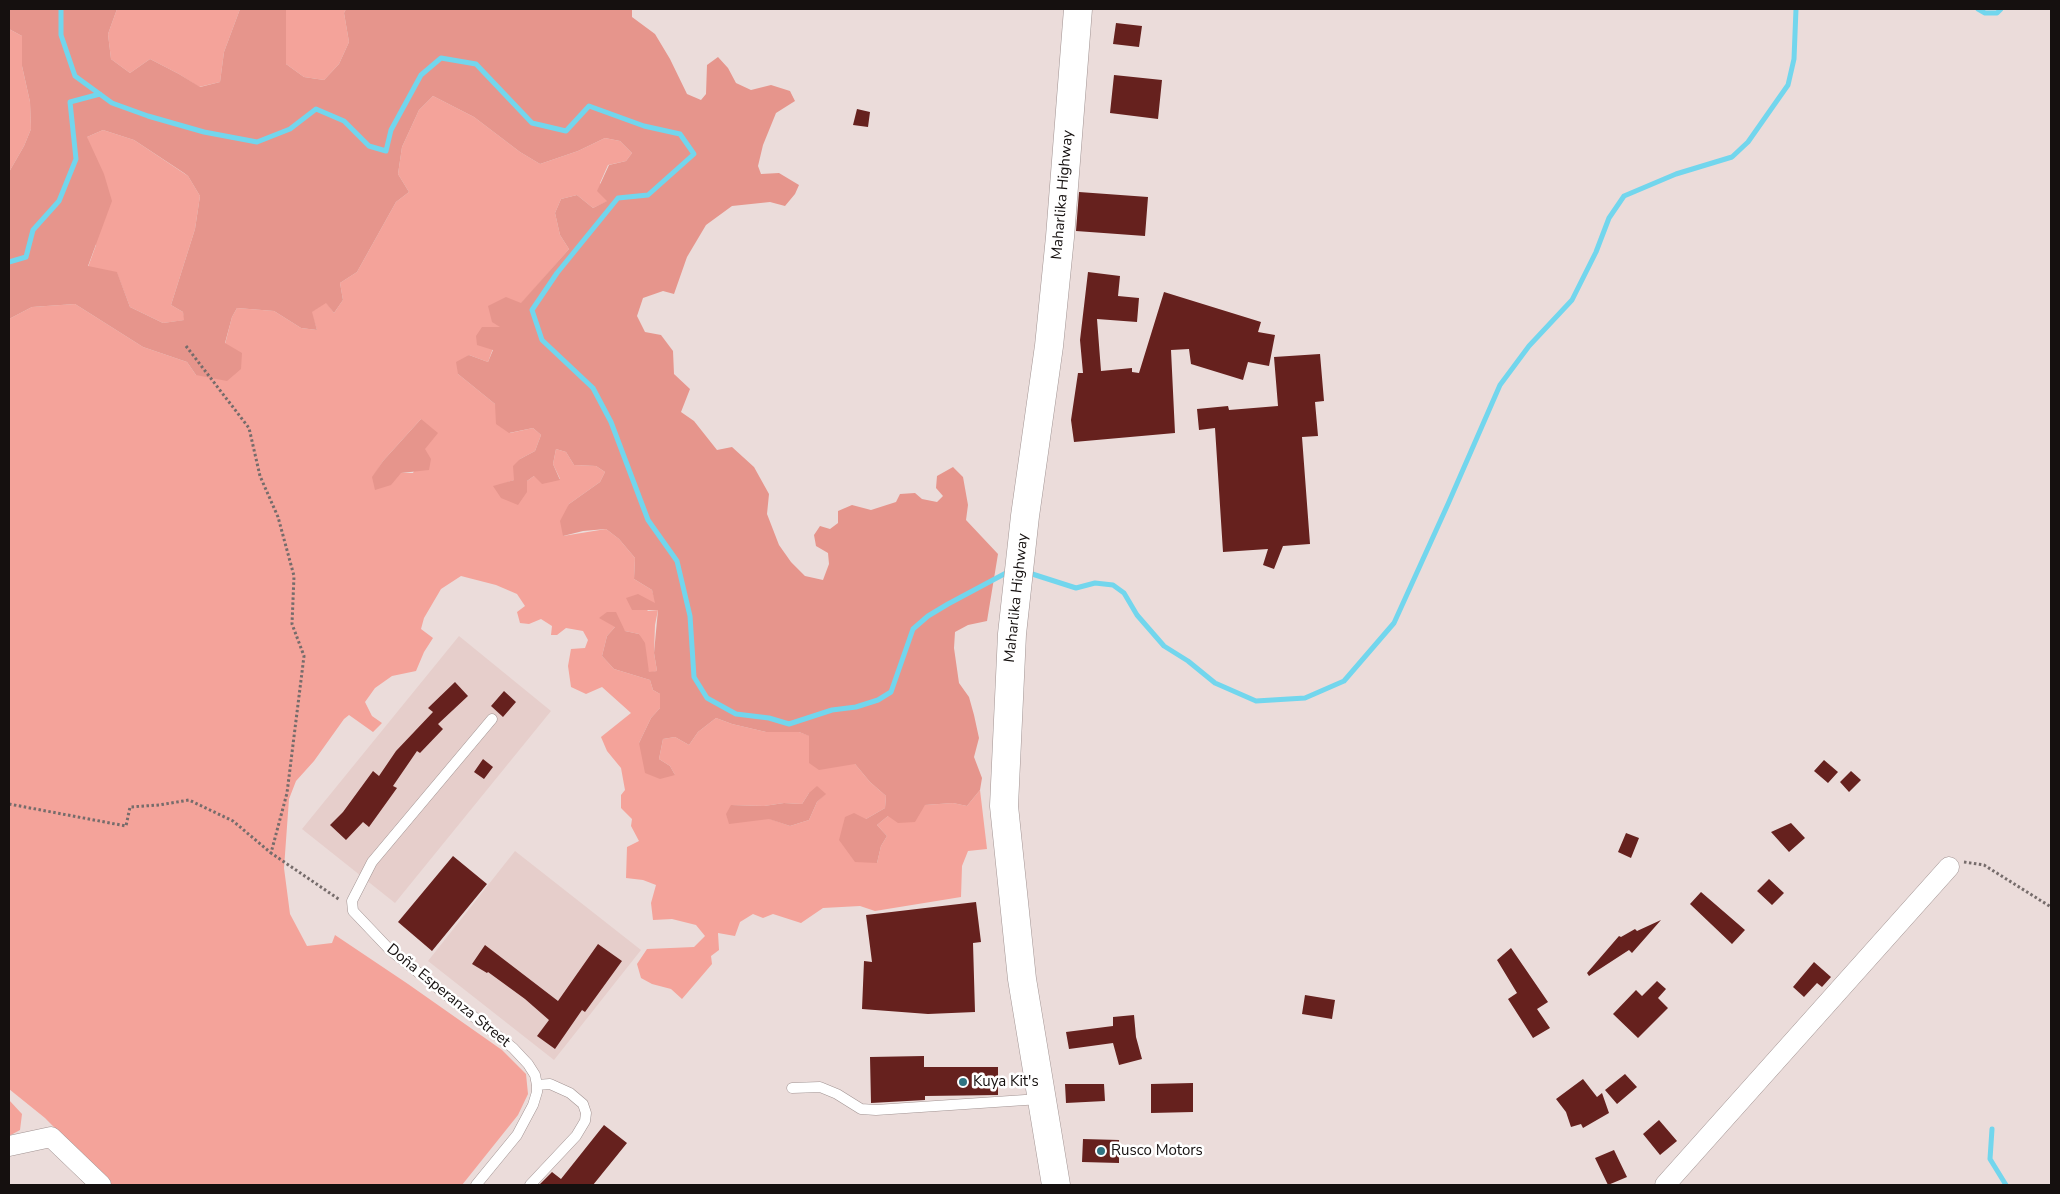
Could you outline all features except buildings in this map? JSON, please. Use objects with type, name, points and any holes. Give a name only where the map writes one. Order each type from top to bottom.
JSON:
[{"type":"main road","name":"Maharlika Highway","points":[[1056,1185],[1040,1098],[1022,979],[1004,806],[1012,634],[1025,516],[1049,346],[1060,237],[1078,9]]},
{"type":"street","points":[[1665,1185],[1949,867]]},
{"type":"street","points":[[9,1146],[52,1136],[101,1185]]},
{"type":"lane","name":"Doña Esperanza Street","points":[[492,719],[372,862],[352,901],[353,911],[390,950],[514,1048],[535,1074],[537,1085]]},
{"type":"lane","points":[[476,1185],[518,1135],[533,1105],[537,1085],[550,1084],[570,1093],[583,1104],[586,1113],[585,1121],[576,1136],[530,1185]]},
{"type":"lane","points":[[792,1088],[820,1087],[837,1094],[861,1109],[876,1110],[1040,1098]]},
{"type":"path","points":[[186,346],[249,428],[260,476],[278,517],[294,576],[292,624],[304,656],[287,793],[271,853]]},
{"type":"path","points":[[9,804],[126,826],[130,807],[189,800],[233,821],[271,853],[334,895]]},
{"type":"path","points":[[1949,867],[1965,861],[1984,865],[2051,908]]},
{"type":"shaded area","points":[[9,9],[117,9],[108,34],[111,59],[130,73],[150,59],[200,87],[220,82],[224,52],[240,9],[286,9],[286,64],[304,77],[324,80],[339,64],[349,42],[344,13],[346,9],[632,9],[632,17],[655,34],[687,94],[701,100],[706,94],[707,65],[718,57],[728,68],[736,83],[751,90],[771,85],[790,91],[795,101],[776,113],[763,145],[758,166],[761,174],[779,173],[799,185],[795,194],[785,206],[770,202],[732,206],[706,225],[687,257],[674,294],[663,291],[643,298],[637,316],[645,332],[661,335],[673,351],[674,374],[690,389],[681,412],[694,421],[717,450],[732,447],[754,467],[769,494],[767,514],[779,545],[791,562],[805,576],[823,580],[829,564],[828,553],[816,546],[814,535],[820,526],[830,529],[838,523],[838,511],[852,505],[871,510],[896,502],[900,494],[915,493],[922,499],[937,502],[943,496],[936,488],[937,476],[953,467],[963,477],[968,505],[966,520],[998,554],[987,621],[968,625],[955,632],[954,648],[959,683],[969,697],[979,738],[974,757],[982,778],[980,790],[967,806],[953,803],[925,805],[915,822],[898,823],[888,816],[877,825],[887,836],[881,846],[877,863],[855,862],[839,840],[845,817],[854,813],[866,819],[885,808],[886,796],[870,782],[855,764],[819,770],[809,763],[809,736],[799,732],[766,732],[716,718],[698,732],[689,745],[675,737],[663,739],[659,759],[670,766],[675,775],[660,779],[645,773],[639,743],[651,718],[660,708],[660,694],[653,690],[650,680],[614,669],[602,656],[607,636],[615,627],[599,618],[607,612],[616,612],[625,631],[639,634],[645,643],[649,672],[657,671],[654,653],[658,610],[632,610],[626,598],[638,594],[655,603],[652,590],[634,579],[635,558],[619,539],[606,529],[583,531],[563,536],[560,521],[569,504],[600,482],[605,472],[596,466],[574,465],[566,452],[556,449],[553,464],[560,480],[542,484],[534,476],[527,481],[527,492],[518,505],[501,498],[493,486],[514,480],[513,466],[520,459],[535,451],[541,435],[533,428],[509,433],[496,424],[495,404],[458,374],[456,362],[469,355],[488,362],[493,350],[477,345],[476,336],[482,327],[500,327],[492,322],[488,306],[506,297],[521,303],[569,249],[560,235],[555,213],[561,199],[577,195],[593,208],[607,201],[597,191],[609,165],[626,161],[632,153],[620,141],[605,138],[578,151],[540,164],[520,152],[474,117],[433,96],[419,110],[402,147],[398,174],[409,192],[396,202],[357,272],[340,283],[343,300],[334,313],[326,303],[312,312],[317,330],[301,328],[274,311],[237,308],[232,317],[225,343],[242,353],[241,369],[227,381],[196,375],[187,362],[143,347],[75,304],[32,307],[9,319],[9,172],[24,146],[31,129],[30,102],[22,66],[22,36],[9,29]],"holes":[[[103,130],[134,140],[188,176],[200,196],[195,229],[171,305],[183,312],[184,320],[163,323],[130,307],[117,272],[88,266],[112,201],[104,174],[87,137]]]},
{"type":"shaded area","points":[[117,9],[240,9],[224,52],[220,82],[199,87],[150,59],[130,73],[111,59],[108,34]]},
{"type":"shaded area","points":[[286,9],[346,9],[344,13],[349,42],[339,64],[324,80],[304,77],[286,64]]},
{"type":"shaded area","points":[[9,29],[22,36],[22,66],[30,102],[31,129],[24,146],[9,172]]},
{"type":"shaded area","points":[[433,96],[474,117],[520,152],[540,164],[578,151],[605,138],[620,141],[632,153],[626,161],[608,165],[600,183],[608,201],[593,208],[577,195],[561,199],[555,213],[560,235],[569,249],[501,327],[488,362],[469,355],[458,374],[495,404],[510,433],[533,428],[541,435],[535,451],[520,459],[514,480],[494,487],[527,481],[534,476],[560,479],[553,464],[556,449],[566,452],[574,465],[596,466],[605,472],[600,482],[569,504],[563,536],[606,529],[619,539],[635,558],[634,579],[652,590],[656,603],[647,611],[658,610],[655,625],[654,653],[657,671],[649,673],[639,634],[615,627],[607,636],[602,656],[614,669],[650,680],[653,690],[660,694],[660,708],[651,718],[639,743],[675,775],[670,766],[659,759],[663,739],[675,737],[689,745],[698,732],[716,718],[766,732],[799,732],[810,736],[809,763],[855,764],[870,782],[886,796],[885,808],[866,819],[877,863],[881,846],[887,836],[877,825],[888,816],[925,805],[953,803],[967,806],[980,790],[987,849],[968,851],[962,866],[961,897],[875,911],[860,906],[823,908],[801,923],[773,914],[763,918],[753,914],[740,922],[735,936],[718,933],[719,950],[711,956],[712,964],[682,999],[671,989],[652,984],[641,978],[637,964],[647,949],[694,947],[705,936],[696,925],[672,919],[653,920],[651,903],[656,885],[643,880],[626,878],[627,847],[639,841],[631,826],[632,819],[621,808],[621,795],[625,790],[621,768],[607,751],[601,737],[631,713],[602,687],[586,694],[571,687],[568,666],[571,649],[585,648],[588,640],[583,631],[566,628],[557,635],[551,635],[552,626],[541,619],[529,624],[520,623],[517,612],[525,606],[517,594],[496,585],[461,576],[441,589],[424,618],[421,629],[433,638],[424,652],[416,671],[392,676],[375,688],[365,702],[372,716],[382,723],[373,732],[349,715],[344,719],[314,761],[296,781],[289,799],[284,868],[290,914],[307,946],[332,943],[335,935],[502,1050],[526,1074],[528,1094],[518,1115],[462,1185],[111,1185],[45,1118],[9,1089],[9,319],[32,307],[75,304],[143,347],[187,362],[196,375],[225,344],[232,317],[237,308],[274,311],[301,328],[317,330],[311,312],[326,302],[334,313],[343,300],[340,283],[357,272],[396,202],[409,192],[398,174],[402,147],[419,110]],"holes":[[[421,419],[425,449],[413,473],[373,477],[383,461]],[[809,793],[825,794],[817,802],[809,820],[790,826],[731,805],[802,804]]]},
{"type":"shaded area","points":[[103,130],[134,140],[188,176],[200,196],[195,229],[171,305],[183,312],[185,320],[163,323],[130,307],[117,273],[88,267],[96,245],[87,137]]},
{"type":"shaded area","points":[[421,419],[438,433],[425,449],[431,459],[429,470],[401,473],[391,485],[375,490],[372,477],[383,461]]},
{"type":"shaded area","points":[[459,636],[551,711],[395,903],[302,829]]},
{"type":"shaded area","points":[[817,786],[826,794],[817,802],[809,820],[790,826],[769,819],[729,824],[726,814],[731,805],[802,804],[809,793]]},
{"type":"shaded area","points":[[515,851],[641,950],[554,1060],[428,961]]},
{"type":"shaded area","points":[[9,1100],[22,1114],[20,1130],[9,1136]]},
{"type":"waterway","points":[[61,9],[61,35],[75,76],[112,103],[148,116],[204,132],[257,142],[290,129],[316,109],[344,121],[369,146],[386,151],[391,130],[421,75],[441,58],[476,64],[532,123],[566,131],[589,106],[644,126],[680,134],[694,154],[648,195],[618,198],[557,273],[532,310],[542,340],[593,388],[611,422],[648,520],[677,561],[690,616],[694,677],[707,698],[736,714],[769,718],[789,724],[832,710],[856,707],[878,700],[891,692],[913,629],[928,616],[948,604],[1006,573],[1010,573]]},
{"type":"waterway","points":[[1026,572],[1076,588],[1095,583],[1113,585],[1124,593],[1137,615],[1164,646],[1188,661],[1215,683],[1256,701],[1305,698],[1344,681],[1394,623],[1500,385],[1529,346],[1572,300],[1596,252],[1609,218],[1624,196],[1676,174],[1732,157],[1748,142],[1788,85],[1794,59],[1796,9]]},
{"type":"waterway","points":[[1978,9],[1985,13],[1997,13],[2001,9]]},
{"type":"waterway","points":[[9,262],[26,257],[33,230],[59,201],[76,159],[70,102],[100,94]]},
{"type":"waterway","points":[[1992,1129],[1990,1159],[2006,1185]]},
{"type":"place","name":"Kuya Kit's","points":[[963,1082]]},
{"type":"place","name":"Rusco Motors","points":[[1101,1151]]}]
